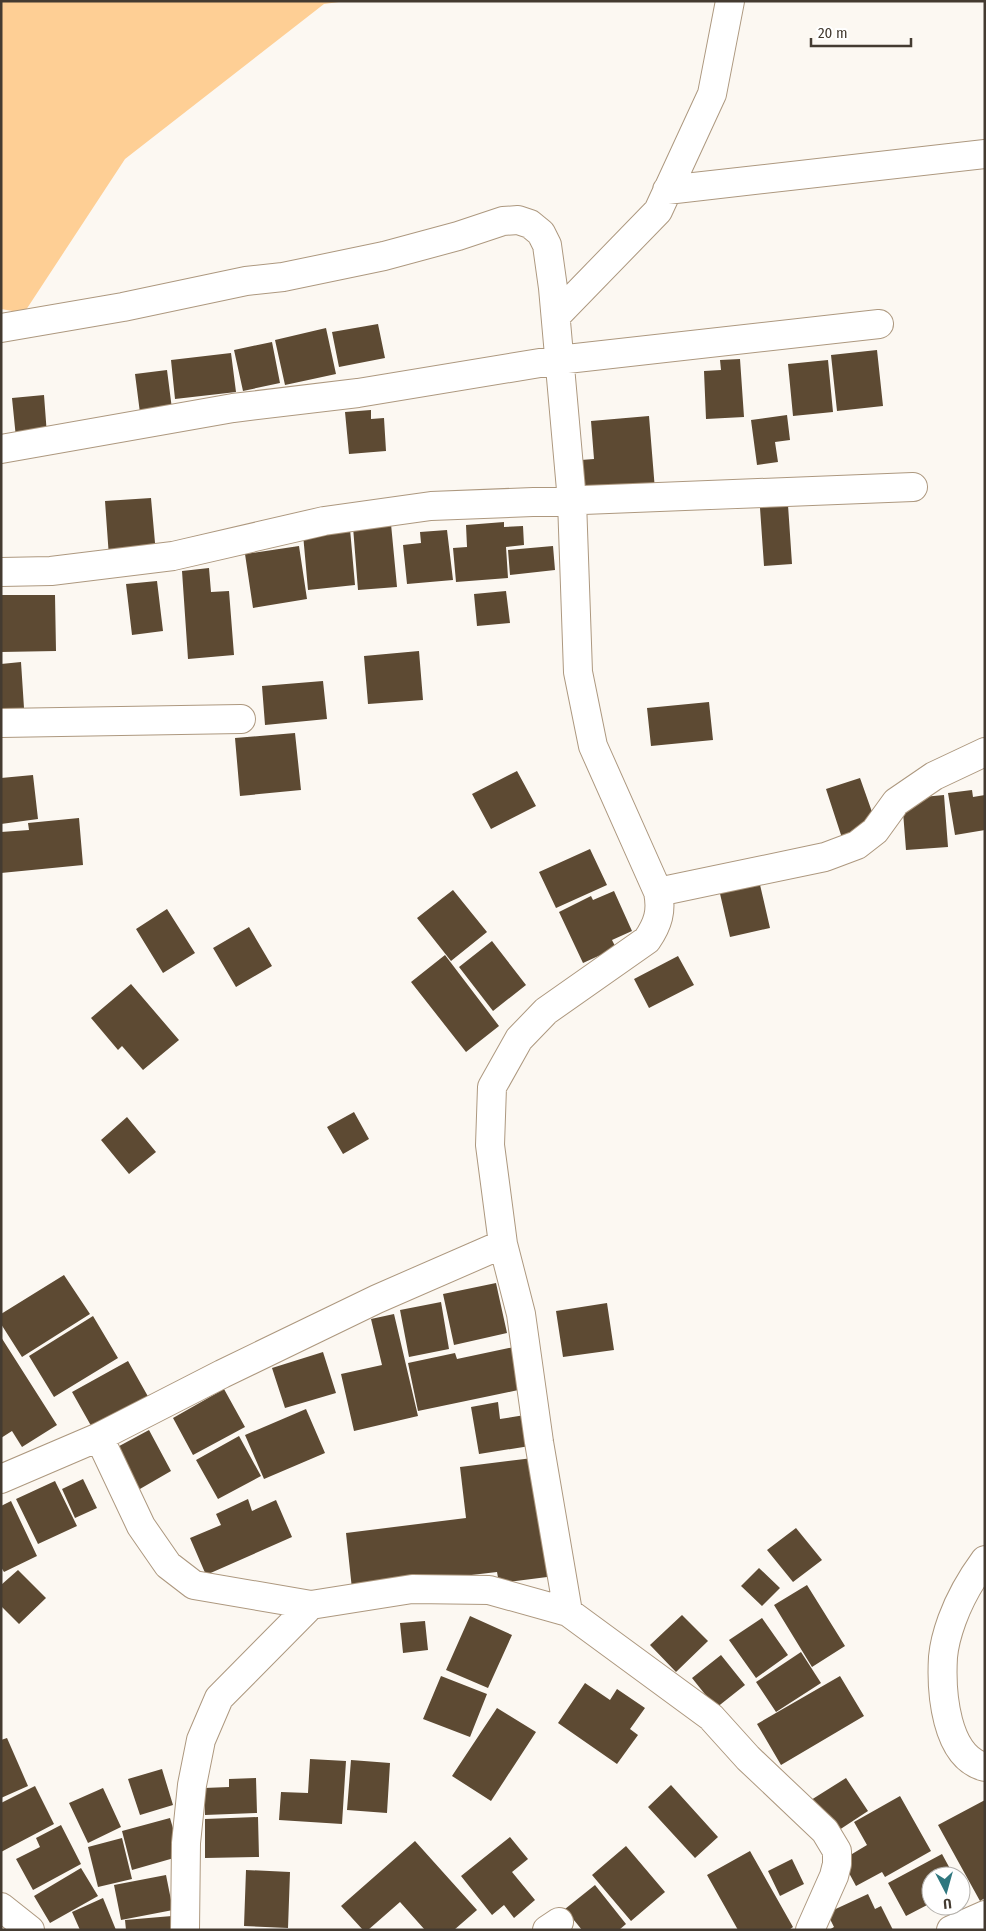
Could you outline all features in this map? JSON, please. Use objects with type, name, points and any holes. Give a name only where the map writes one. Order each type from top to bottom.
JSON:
[{"type":"street","points":[[556,316],[658,211],[712,94],[730,1]]},
{"type":"street","points":[[667,190],[985,154]]},
{"type":"street","points":[[1,328],[123,308],[246,281],[283,277],[384,256],[458,236],[504,221],[518,220],[530,224],[541,234],[547,244],[556,316],[558,360],[572,501],[578,672],[593,746],[658,892],[660,904],[660,916],[647,940],[546,1011],[519,1039],[492,1087],[490,1146],[503,1244],[521,1314],[541,1452],[568,1612]]},
{"type":"street","points":[[1,449],[233,408],[358,393],[558,360],[879,324]]},
{"type":"street","points":[[1,572],[51,571],[173,556],[324,521],[431,506],[913,487]]},
{"type":"street","points":[[1,723],[241,719]]},
{"type":"street","points":[[658,892],[825,857],[857,845],[875,832],[896,802],[934,776],[985,752]]},
{"type":"street","points":[[1,1479],[99,1437],[222,1374],[360,1308],[503,1244]]},
{"type":"street","points":[[99,1437],[141,1526],[168,1565],[194,1585],[311,1605],[412,1589],[489,1590],[568,1612],[711,1718],[748,1758],[825,1831],[837,1851],[837,1864],[834,1876],[810,1930]]},
{"type":"street","points":[[985,1560],[967,1584],[952,1621],[943,1656],[945,1708],[955,1743],[976,1765],[985,1767]]},
{"type":"street","points":[[185,1930],[186,1843],[192,1785],[201,1740],[219,1698],[311,1605]]},
{"type":"street","points":[[1,1907],[30,1930]]},
{"type":"street","points":[[956,1929],[985,1915]]},
{"type":"shaded area","points":[[1,1],[346,1],[324,4],[125,159],[24,313],[1,309]]},
{"type":"building","points":[[378,324],[385,358],[339,367],[332,332]]},
{"type":"building","points":[[326,328],[336,374],[285,385],[275,340]]},
{"type":"building","points":[[272,342],[280,383],[243,391],[234,350]]},
{"type":"building","points":[[877,350],[883,406],[837,411],[831,355]]},
{"type":"building","points":[[231,353],[236,392],[175,399],[171,360]]},
{"type":"building","points":[[740,359],[744,417],[706,419],[704,371],[721,370],[720,360]]},
{"type":"building","points":[[828,360],[833,412],[793,416],[788,364]]},
{"type":"building","points":[[167,370],[172,409],[140,413],[135,374]]},
{"type":"building","points":[[44,395],[47,435],[16,438],[12,398]]},
{"type":"building","points":[[371,410],[371,419],[384,418],[386,451],[349,454],[345,412]]},
{"type":"building","points":[[787,415],[790,440],[775,442],[778,462],[757,465],[751,420]]},
{"type":"building","points":[[649,416],[655,490],[585,496],[581,460],[594,459],[591,421]]},
{"type":"building","points":[[151,498],[156,554],[109,557],[105,501]]},
{"type":"building","points":[[788,505],[792,564],[764,566],[760,508]]},
{"type":"building","points":[[504,522],[504,527],[523,526],[524,545],[506,547],[508,578],[456,582],[453,548],[467,547],[466,525]]},
{"type":"building","points":[[391,524],[397,587],[358,590],[353,527]]},
{"type":"building","points":[[350,529],[355,585],[308,590],[303,534]]},
{"type":"building","points":[[447,530],[453,580],[407,584],[403,545],[421,543],[420,532]]},
{"type":"building","points":[[299,546],[307,599],[253,608],[245,554]]},
{"type":"building","points":[[553,546],[555,570],[510,575],[508,550]]},
{"type":"building","points":[[209,568],[211,592],[229,591],[234,655],[188,659],[182,571]]},
{"type":"building","points":[[157,581],[163,631],[132,635],[126,584]]},
{"type":"building","points":[[506,591],[510,623],[477,626],[474,594]]},
{"type":"building","points":[[1,595],[55,595],[56,651],[1,652]]},
{"type":"building","points":[[419,651],[423,700],[368,704],[364,656]]},
{"type":"building","points":[[21,662],[24,708],[1,710],[1,664]]},
{"type":"building","points":[[323,681],[327,719],[265,725],[262,686]]},
{"type":"building","points":[[709,702],[713,740],[651,746],[647,708]]},
{"type":"building","points":[[295,733],[301,790],[240,796],[235,738]]},
{"type":"building","points":[[517,771],[536,806],[491,829],[472,794]]},
{"type":"building","points":[[33,775],[38,819],[1,824],[1,778]]},
{"type":"building","points":[[860,778],[877,826],[842,838],[826,789]]},
{"type":"building","points":[[972,790],[973,797],[985,795],[985,830],[955,835],[948,793]]},
{"type":"building","points":[[944,795],[948,847],[906,850],[902,799]]},
{"type":"building","points":[[79,818],[83,865],[1,873],[1,832],[29,830],[28,823]]},
{"type":"building","points":[[590,849],[607,885],[556,908],[539,872]]},
{"type":"building","points":[[758,876],[770,928],[730,937],[718,885]]},
{"type":"building","points":[[453,890],[487,932],[451,961],[417,918]]},
{"type":"building","points":[[614,891],[632,931],[612,940],[616,948],[583,963],[559,912],[591,896],[593,900]]},
{"type":"building","points":[[167,909],[195,953],[163,973],[136,929]]},
{"type":"building","points":[[249,927],[272,966],[236,987],[213,948]]},
{"type":"building","points":[[492,941],[526,985],[493,1011],[459,967]]},
{"type":"building","points":[[445,955],[499,1026],[466,1052],[411,982]]},
{"type":"building","points":[[678,956],[694,985],[649,1008],[634,979]]},
{"type":"building","points":[[131,984],[179,1040],[143,1070],[122,1046],[118,1050],[91,1018]]},
{"type":"building","points":[[354,1112],[369,1139],[343,1154],[327,1127]]},
{"type":"building","points":[[127,1117],[156,1152],[129,1174],[101,1140]]},
{"type":"building","points":[[64,1275],[90,1314],[22,1357],[1,1324],[1,1314]]},
{"type":"building","points":[[496,1283],[507,1333],[454,1345],[443,1294]]},
{"type":"building","points":[[441,1302],[449,1349],[409,1357],[400,1310]]},
{"type":"building","points":[[607,1303],[614,1350],[563,1357],[556,1311]]},
{"type":"building","points":[[394,1314],[418,1416],[354,1431],[341,1374],[382,1365],[371,1319]]},
{"type":"building","points":[[93,1316],[118,1358],[54,1397],[29,1356]]},
{"type":"building","points":[[1,1337],[57,1425],[22,1447],[12,1431],[1,1438]]},
{"type":"building","points":[[514,1347],[523,1389],[418,1411],[408,1363],[455,1353],[457,1359]]},
{"type":"building","points":[[323,1352],[336,1393],[285,1408],[272,1368]]},
{"type":"building","points":[[128,1361],[150,1400],[94,1431],[72,1392]]},
{"type":"building","points":[[224,1389],[245,1427],[193,1455],[173,1418]]},
{"type":"building","points":[[498,1402],[500,1419],[531,1414],[536,1445],[479,1454],[471,1407]]},
{"type":"building","points":[[306,1409],[325,1453],[264,1479],[245,1435]]},
{"type":"building","points":[[149,1430],[171,1471],[133,1493],[110,1451]]},
{"type":"building","points":[[239,1436],[261,1476],[218,1499],[196,1460]]},
{"type":"building","points":[[541,1457],[555,1576],[499,1583],[497,1572],[352,1589],[346,1533],[466,1518],[460,1467]]},
{"type":"building","points":[[83,1479],[97,1508],[75,1518],[62,1489]]},
{"type":"building","points":[[55,1481],[77,1526],[38,1544],[16,1499]]},
{"type":"building","points":[[248,1499],[252,1511],[276,1500],[292,1537],[206,1575],[190,1538],[221,1525],[216,1514]]},
{"type":"building","points":[[11,1501],[37,1556],[4,1572],[1,1567],[1,1506]]},
{"type":"building","points":[[796,1528],[822,1560],[793,1582],[767,1550]]},
{"type":"building","points":[[759,1568],[780,1588],[762,1606],[741,1586]]},
{"type":"building","points":[[18,1570],[46,1598],[19,1624],[1,1606],[1,1585]]},
{"type":"building","points":[[807,1585],[845,1646],[812,1667],[774,1605]]},
{"type":"building","points":[[682,1615],[708,1641],[676,1672],[650,1645]]},
{"type":"building","points":[[470,1616],[512,1635],[488,1688],[446,1670]]},
{"type":"building","points":[[762,1618],[788,1655],[756,1678],[729,1640]]},
{"type":"building","points":[[425,1621],[428,1650],[403,1653],[400,1623]]},
{"type":"building","points":[[801,1652],[821,1683],[776,1712],[756,1682]]},
{"type":"building","points":[[721,1655],[745,1685],[716,1708],[692,1678]]},
{"type":"building","points":[[441,1676],[487,1694],[470,1737],[423,1719]]},
{"type":"building","points":[[840,1676],[864,1716],[781,1765],[757,1724]]},
{"type":"building","points":[[585,1683],[610,1700],[617,1689],[645,1708],[630,1729],[638,1735],[617,1764],[558,1723]]},
{"type":"building","points":[[497,1708],[536,1732],[491,1801],[452,1776]]},
{"type":"building","points":[[7,1738],[28,1786],[1,1798],[1,1740]]},
{"type":"building","points":[[310,1759],[346,1761],[342,1824],[279,1820],[281,1792],[308,1793]]},
{"type":"building","points":[[351,1760],[390,1763],[387,1813],[347,1810]]},
{"type":"building","points":[[162,1769],[173,1805],[140,1815],[128,1779]]},
{"type":"building","points":[[256,1778],[257,1813],[205,1815],[204,1788],[229,1787],[229,1779]]},
{"type":"building","points":[[846,1778],[868,1811],[833,1834],[811,1800]]},
{"type":"building","points":[[671,1785],[718,1837],[695,1858],[648,1807]]},
{"type":"building","points":[[35,1786],[54,1824],[1,1852],[1,1803]]},
{"type":"building","points":[[103,1788],[121,1827],[88,1843],[69,1803]]},
{"type":"building","points":[[900,1796],[931,1851],[885,1877],[882,1872],[856,1886],[842,1860],[867,1845],[854,1822]]},
{"type":"building","points":[[985,1800],[985,1898],[980,1901],[971,1885],[971,1866],[961,1866],[938,1825]]},
{"type":"building","points":[[258,1817],[259,1857],[205,1858],[205,1819]]},
{"type":"building","points":[[170,1818],[181,1856],[132,1870],[122,1831]]},
{"type":"building","points":[[61,1825],[81,1864],[33,1890],[16,1859],[40,1847],[36,1838]]},
{"type":"building","points":[[510,1837],[528,1859],[512,1872],[535,1900],[514,1918],[504,1905],[492,1915],[461,1876]]},
{"type":"building","points":[[122,1838],[132,1879],[98,1887],[88,1847]]},
{"type":"building","points":[[415,1841],[477,1910],[454,1930],[425,1930],[400,1902],[368,1930],[363,1930],[341,1906]]},
{"type":"building","points":[[626,1846],[665,1892],[631,1921],[592,1875]]},
{"type":"building","points":[[750,1851],[793,1927],[789,1930],[738,1930],[707,1875]]},
{"type":"building","points":[[942,1854],[949,1866],[921,1866],[921,1908],[906,1916],[888,1883]]},
{"type":"building","points":[[792,1859],[804,1884],[780,1896],[768,1871]]},
{"type":"building","points":[[81,1868],[98,1896],[50,1923],[34,1896]]},
{"type":"building","points":[[246,1870],[290,1872],[288,1928],[244,1926]]},
{"type":"building","points":[[166,1875],[173,1910],[121,1920],[114,1885]]},
{"type":"building","points":[[595,1885],[626,1924],[619,1930],[582,1930],[565,1909]]},
{"type":"building","points":[[868,1894],[875,1909],[881,1906],[893,1930],[829,1930],[834,1927],[827,1913]]},
{"type":"building","points":[[103,1898],[116,1930],[80,1930],[72,1912]]},
{"type":"building","points":[[172,1916],[173,1930],[126,1930],[125,1920]]}]
